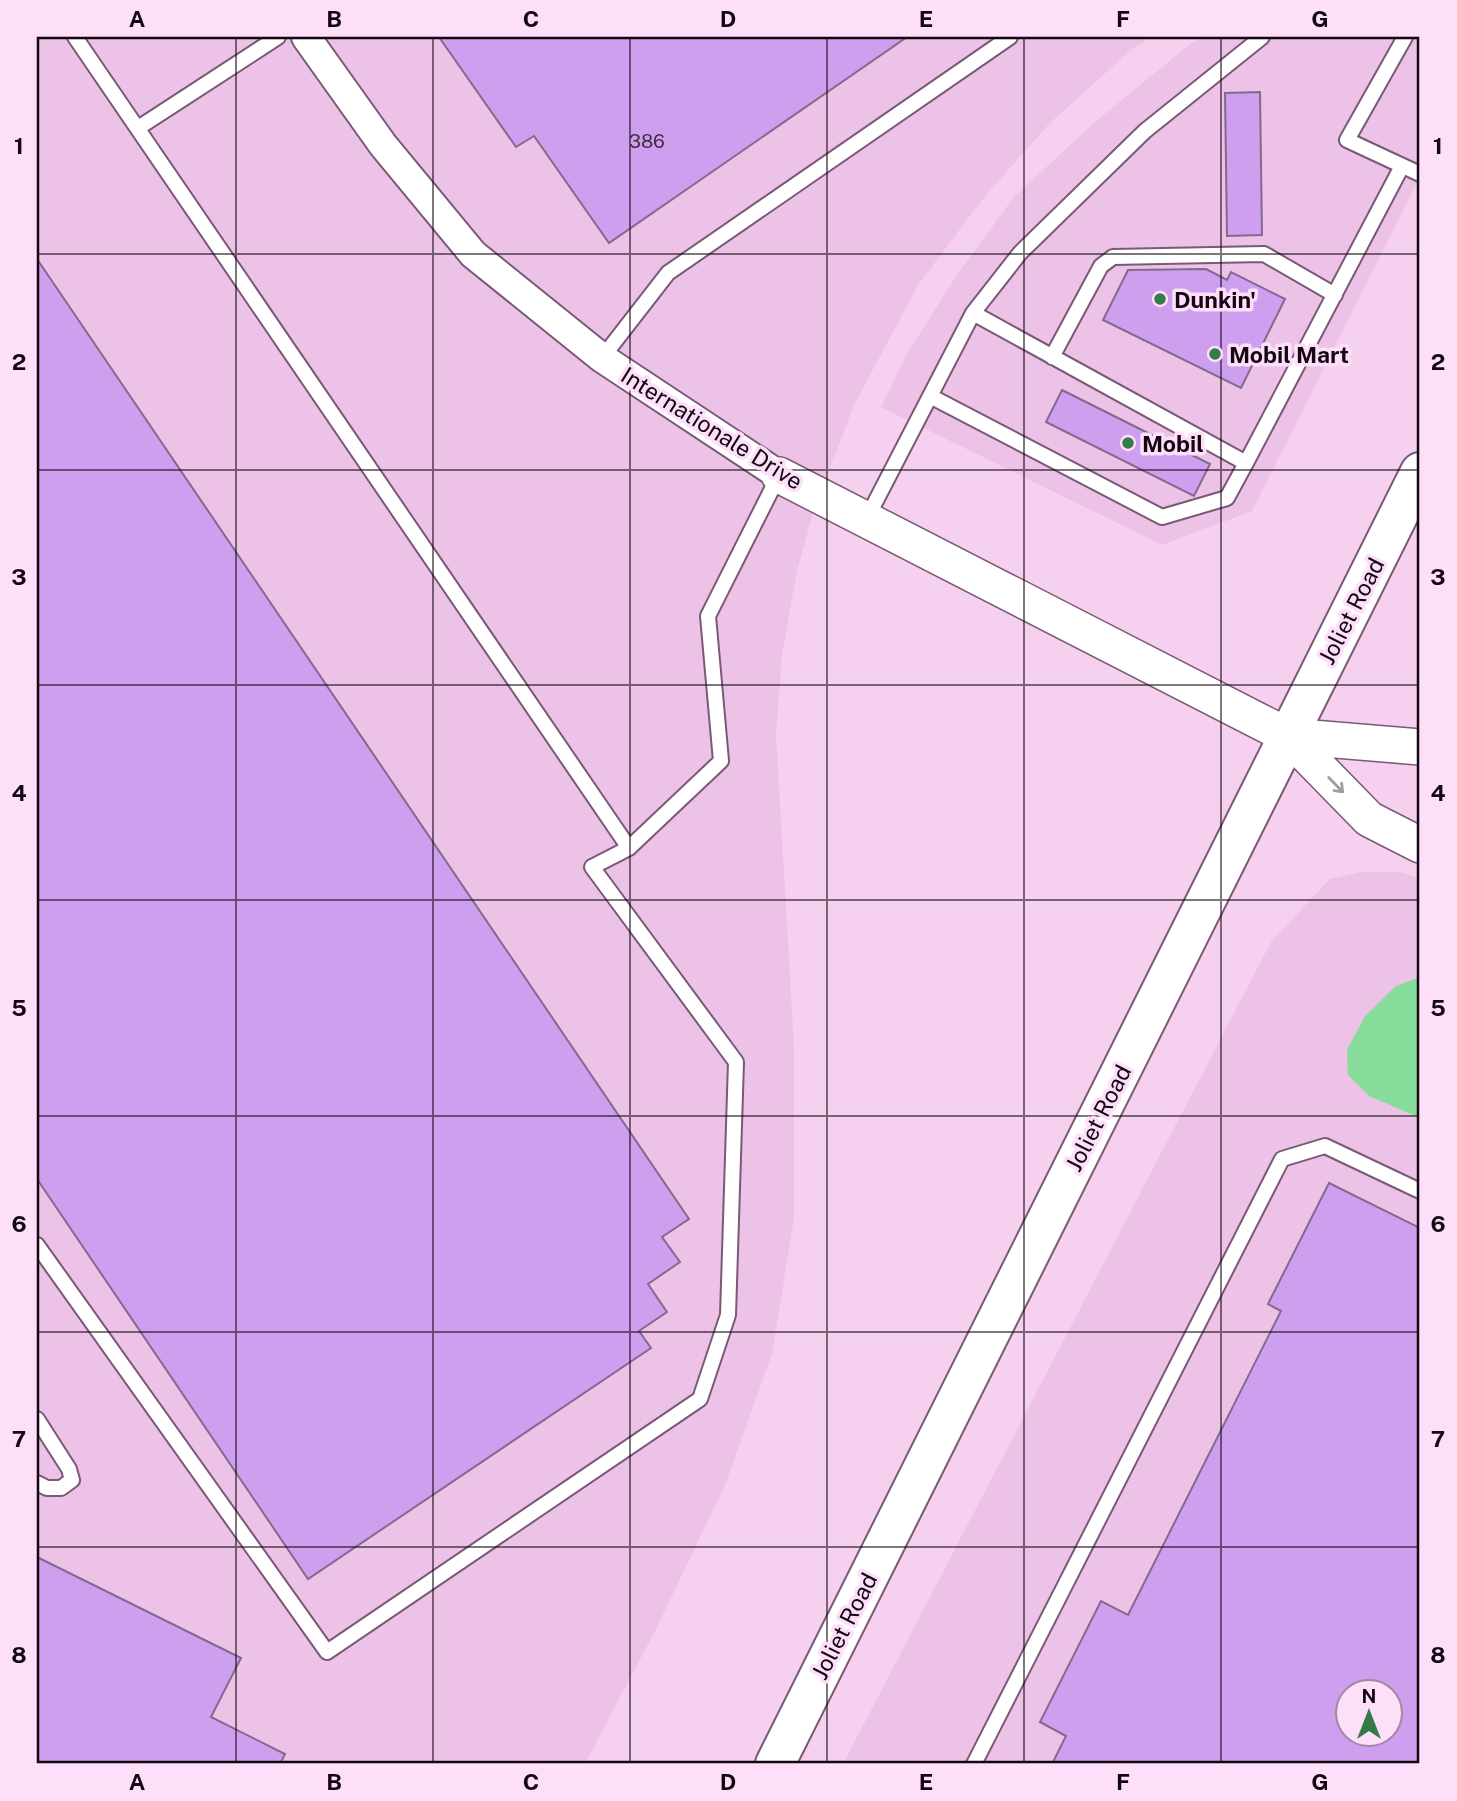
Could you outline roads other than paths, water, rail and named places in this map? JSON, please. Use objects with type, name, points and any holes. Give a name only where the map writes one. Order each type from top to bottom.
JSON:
[{"type":"main road","name":"Joliet Road","points":[[775,1764],[1420,472]]},
{"type":"street","name":"Internationale Drive","points":[[306,37],[383,145],[473,254],[602,358],[779,475],[1288,736]]},
{"type":"street","points":[[1288,736],[1420,747]]},
{"type":"street","points":[[1288,736],[1370,819],[1420,845]]},
{"type":"lane","points":[[75,37],[629,848]]},
{"type":"lane","points":[[138,128],[278,37]]},
{"type":"lane","points":[[602,358],[668,273],[1010,37]]},
{"type":"lane","points":[[866,519],[973,313],[1020,253],[1145,131],[1262,37]]},
{"type":"lane","points":[[1405,37],[1347,140],[1420,174]]},
{"type":"lane","points":[[930,396],[1162,517],[1227,498],[1402,166]]},
{"type":"lane","points":[[1052,357],[1101,266],[1113,257],[1264,254],[1335,295]]},
{"type":"lane","points":[[973,313],[1246,463]]},
{"type":"lane","points":[[37,1245],[327,1651],[700,1399],[728,1315],[736,1062],[592,867],[629,848],[721,761],[708,616],[779,475]]},
{"type":"lane","points":[[974,1764],[1282,1159],[1325,1146],[1420,1191]]},
{"type":"lane","points":[[37,1419],[69,1469],[72,1480],[61,1488],[47,1488],[37,1483]]},
{"type":"place","name":"Dunkin'","points":[[1160,299]]},
{"type":"place","name":"Mobil Mart","points":[[1215,354]]},
{"type":"place","name":"Mobil","points":[[1128,443]]}]
